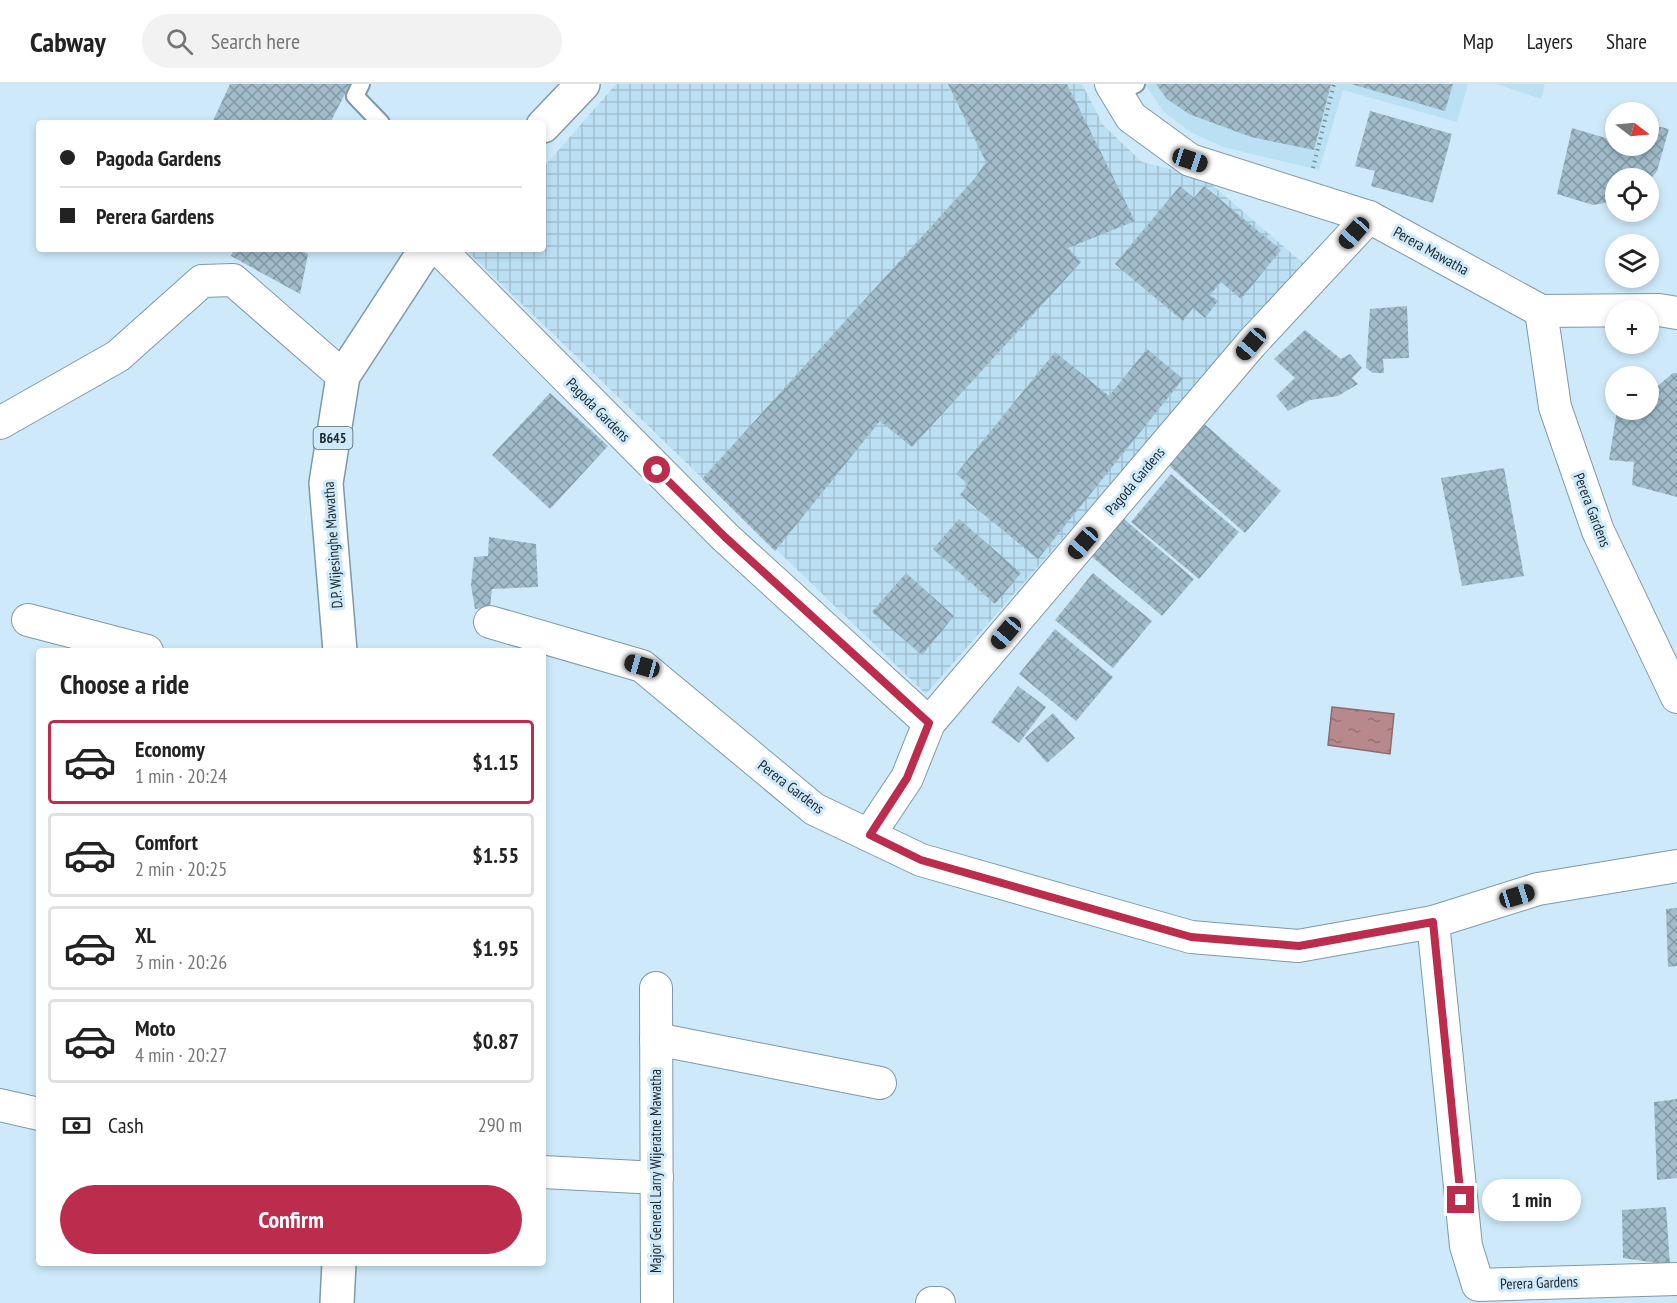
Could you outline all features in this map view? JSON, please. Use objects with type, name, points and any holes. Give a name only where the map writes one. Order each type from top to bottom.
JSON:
[{"type":"main road","points":[[546,123],[583,84]]},
{"type":"main road","name":"D.P. Wijesinghe Mawatha","points":[[340,648],[326,483],[343,376],[424,252]]},
{"type":"main road","points":[[337,1303],[339,1266]]},
{"type":"street","name":"Perera Mawatha","points":[[1121,87],[1131,117],[1190,160],[1369,217],[1541,311],[1659,309],[1677,313]]},
{"type":"street","name":"Pagoda Gardens","points":[[442,252],[725,537],[929,723],[1251,344],[1369,217]]},
{"type":"street","points":[[0,423],[118,356],[202,281],[233,280],[343,376]]},
{"type":"street","name":"Perera Gardens","points":[[1541,311],[1556,407],[1598,531],[1677,698]]},
{"type":"street","points":[[28,620],[135,648]]},
{"type":"street","name":"Perera Gardens","points":[[490,622],[642,666],[814,809],[921,860],[1191,937],[1299,946],[1433,922],[1538,889],[1677,866]]},
{"type":"street","points":[[870,835],[907,778],[929,723]]},
{"type":"street","name":"Perera Gardens","points":[[1433,922],[1466,1246],[1478,1285],[1677,1279]]},
{"type":"street","name":"Major General Larry Wijeratne Mawatha","points":[[656,988],[657,1303]]},
{"type":"street","points":[[656,1039],[880,1083]]},
{"type":"street","points":[[0,1105],[36,1113]]},
{"type":"street","points":[[546,1172],[657,1178]]},
{"type":"street","points":[[932,1303],[939,1303]]},
{"type":"lane","points":[[361,84],[355,96],[378,120]]},
{"type":"path","points":[[1305,196],[1334,84]]},
{"type":"shaded area","points":[[616,84],[1082,84],[1103,125],[1142,162],[1203,177],[1304,264],[926,694],[469,253],[546,252],[546,165]]},
{"type":"shaded area","points":[[1145,84],[1468,84],[1457,122],[1343,90],[1319,170],[1223,147],[1190,132],[1163,111]]},
{"type":"shaded area","points":[[1497,84],[1545,84],[1541,99]]},
{"type":"water","points":[[1332,707],[1394,714],[1390,754],[1328,745]]},
{"type":"building","points":[[230,84],[350,84],[332,120],[213,120]]},
{"type":"building","points":[[948,84],[1067,84],[1135,221],[1068,248],[1081,262],[912,447],[880,421],[775,551],[702,479],[976,177],[986,162]]},
{"type":"building","points":[[1156,84],[1331,84],[1314,150],[1251,137],[1189,114],[1167,99]]},
{"type":"building","points":[[1351,84],[1453,84],[1445,111]]},
{"type":"building","points":[[1370,111],[1452,134],[1433,203],[1371,186],[1375,171],[1355,166]]},
{"type":"building","points":[[1659,127],[1669,129],[1658,168],[1605,168],[1605,203],[1593,205],[1557,194],[1572,128],[1605,138],[1605,156],[1659,156]]},
{"type":"building","points":[[1180,186],[1194,198],[1204,186],[1281,250],[1241,299],[1221,282],[1210,295],[1218,301],[1205,318],[1193,308],[1183,321],[1115,264]]},
{"type":"building","points":[[233,252],[304,252],[308,254],[300,294],[231,256]]},
{"type":"building","points":[[1407,306],[1409,358],[1383,359],[1384,373],[1373,373],[1366,368],[1370,309]]},
{"type":"building","points":[[1305,330],[1341,359],[1350,354],[1362,368],[1352,378],[1358,384],[1338,396],[1310,400],[1288,411],[1276,396],[1295,378],[1274,359]]},
{"type":"building","points":[[1147,349],[1183,379],[1038,559],[960,495],[968,484],[956,474],[1055,352],[1109,396]]},
{"type":"building","points":[[1673,373],[1677,373],[1677,497],[1632,485],[1634,462],[1609,460],[1615,420],[1659,420],[1659,385]]},
{"type":"building","points":[[550,393],[608,446],[550,509],[492,455]]},
{"type":"building","points":[[1201,421],[1281,491],[1245,533],[1166,463]]},
{"type":"building","points":[[1504,468],[1524,576],[1462,586],[1441,478]]},
{"type":"building","points":[[1171,474],[1239,532],[1199,579],[1131,522]]},
{"type":"building","points":[[1123,518],[1194,579],[1162,616],[1091,556]]},
{"type":"building","points":[[959,519],[1021,573],[995,604],[933,549]]},
{"type":"building","points":[[489,537],[536,544],[538,587],[492,589],[490,607],[475,609],[471,585],[474,557],[488,556]]},
{"type":"building","points":[[906,573],[954,616],[922,655],[872,612]]},
{"type":"building","points":[[1093,573],[1152,621],[1113,668],[1055,620]]},
{"type":"building","points":[[1055,629],[1113,677],[1076,721],[1019,674]]},
{"type":"building","points":[[1018,686],[1046,707],[1019,743],[991,722]]},
{"type":"building","points":[[1053,713],[1075,738],[1047,763],[1025,738]]},
{"type":"building","points":[[1677,908],[1677,966],[1668,967],[1666,909]]},
{"type":"building","points":[[1677,1099],[1677,1178],[1657,1180],[1654,1102]]},
{"type":"building","points":[[1666,1207],[1670,1265],[1623,1258],[1622,1210]]},
{"type":"route","points":[[657,470],[725,537],[929,723],[907,778],[870,835],[921,860],[1191,937],[1299,946],[1433,922],[1461,1200]]}]
